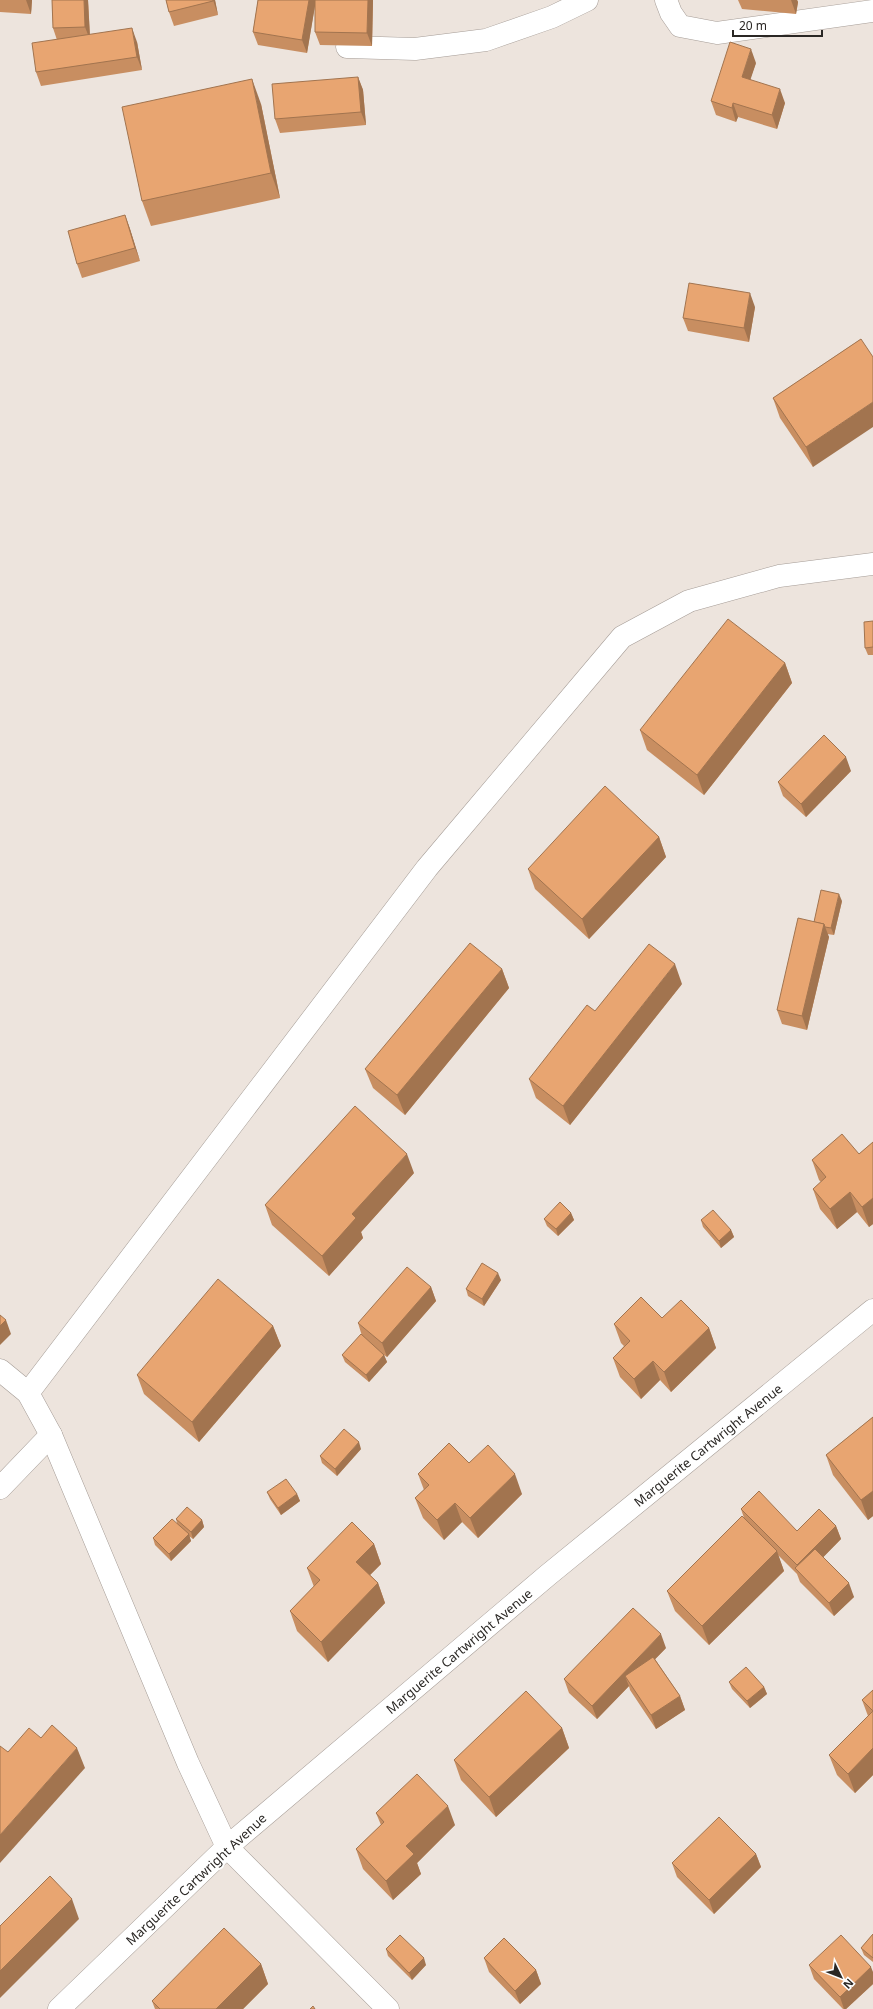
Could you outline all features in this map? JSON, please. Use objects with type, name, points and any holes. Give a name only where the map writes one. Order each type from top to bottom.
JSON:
[{"type":"street","points":[[347,47],[415,49],[486,40],[552,17],[587,0]]},
{"type":"street","points":[[666,0],[671,14],[680,26],[717,33],[873,11]]},
{"type":"street","points":[[28,1393],[427,868],[622,637],[689,601],[779,576],[873,564]]},
{"type":"street","name":"Marguerite Cartwright Avenue","points":[[60,2009],[227,1846],[548,1575],[873,1310]]},
{"type":"street","points":[[0,1370],[28,1393],[51,1436],[188,1763],[227,1846],[388,2009]]},
{"type":"street","points":[[0,1488],[51,1436]]},
{"type":"building","points":[[52,0],[84,0],[85,27],[53,28]]},
{"type":"building","points":[[166,0],[213,0],[213,1],[169,12]]},
{"type":"building","points":[[258,0],[309,0],[302,40],[253,32]]},
{"type":"building","points":[[315,0],[368,0],[367,33],[315,32]]},
{"type":"building","points":[[132,28],[137,57],[36,72],[32,43]]},
{"type":"building","points":[[730,42],[751,49],[742,77],[780,89],[772,115],[733,103],[732,108],[711,101]]},
{"type":"building","points":[[358,77],[361,112],[275,119],[272,84]]},
{"type":"building","points":[[252,79],[271,173],[142,201],[122,107]]},
{"type":"building","points":[[125,215],[135,248],[77,264],[68,231]]},
{"type":"building","points":[[689,283],[750,293],[744,328],[683,318]]},
{"type":"building","points":[[861,339],[873,357],[873,402],[806,447],[773,398]]},
{"type":"building","points":[[728,619],[785,663],[697,775],[640,730]]},
{"type":"building","points":[[873,621],[873,647],[865,648],[864,622]]},
{"type":"building","points":[[824,735],[846,757],[801,804],[778,782]]},
{"type":"building","points":[[605,786],[659,837],[582,919],[528,869]]},
{"type":"building","points":[[821,890],[839,894],[831,928],[825,927],[824,924],[814,922]]},
{"type":"building","points":[[798,918],[824,924],[802,1016],[777,1010]]},
{"type":"building","points":[[470,943],[502,969],[397,1095],[365,1069]]},
{"type":"building","points":[[649,944],[675,964],[563,1106],[529,1079],[587,1005],[595,1011]]},
{"type":"building","points":[[355,1106],[407,1154],[352,1214],[356,1218],[322,1256],[265,1205]]},
{"type":"building","points":[[842,1134],[859,1154],[873,1142],[873,1198],[862,1207],[850,1192],[830,1209],[813,1189],[826,1177],[812,1160]]},
{"type":"building","points":[[560,1202],[571,1213],[556,1229],[544,1219]]},
{"type":"building","points":[[713,1210],[731,1230],[719,1241],[701,1220]]},
{"type":"building","points":[[482,1263],[498,1273],[482,1299],[466,1289]]},
{"type":"building","points":[[407,1267],[431,1287],[382,1343],[358,1323]]},
{"type":"building","points":[[218,1279],[273,1326],[192,1422],[137,1375]]},
{"type":"building","points":[[641,1297],[662,1318],[681,1300],[709,1328],[664,1372],[653,1361],[634,1379],[613,1358],[630,1341],[614,1324]]},
{"type":"building","points":[[0,1315],[6,1320],[0,1326]]},
{"type":"building","points":[[361,1334],[384,1355],[366,1375],[342,1355]]},
{"type":"building","points":[[873,1417],[873,1491],[861,1500],[826,1455]]},
{"type":"building","points":[[344,1429],[359,1442],[335,1469],[320,1456]]},
{"type":"building","points":[[449,1443],[469,1463],[488,1445],[515,1474],[470,1518],[455,1503],[437,1520],[415,1498],[429,1485],[418,1474]]},
{"type":"building","points":[[286,1479],[297,1494],[278,1508],[267,1492]]},
{"type":"building","points":[[759,1491],[797,1531],[819,1509],[836,1526],[797,1565],[741,1509]]},
{"type":"building","points":[[187,1507],[202,1520],[191,1532],[176,1519]]},
{"type":"building","points":[[742,1516],[777,1551],[702,1626],[667,1591]]},
{"type":"building","points":[[172,1519],[189,1534],[169,1554],[153,1538]]},
{"type":"building","points":[[352,1522],[374,1544],[356,1562],[378,1583],[321,1642],[290,1611],[320,1580],[307,1568]]},
{"type":"building","points":[[815,1549],[849,1583],[829,1603],[795,1568]]},
{"type":"building","points":[[633,1608],[661,1634],[592,1706],[564,1679]]},
{"type":"building","points":[[653,1657],[680,1696],[651,1715],[625,1676]]},
{"type":"building","points":[[746,1667],[764,1687],[747,1701],[729,1682]]},
{"type":"building","points":[[873,1690],[873,1711],[862,1700]]},
{"type":"building","points":[[526,1691],[562,1728],[489,1797],[454,1760]]},
{"type":"building","points":[[873,1711],[873,1748],[848,1774],[829,1755]]},
{"type":"building","points":[[52,1725],[77,1748],[0,1835],[0,1746],[8,1752],[29,1728],[41,1738]]},
{"type":"building","points":[[417,1774],[448,1806],[406,1846],[414,1854],[386,1881],[356,1849],[384,1822],[376,1813]]},
{"type":"building","points":[[719,1817],[756,1854],[709,1900],[672,1863]]},
{"type":"building","points":[[50,1876],[72,1899],[0,1971],[0,1926]]},
{"type":"building","points":[[224,1928],[261,1964],[216,2009],[160,2009],[152,2001]]},
{"type":"building","points":[[873,1934],[873,1958],[861,1948]]},
{"type":"building","points":[[400,1935],[424,1958],[409,1973],[386,1949]]},
{"type":"building","points":[[841,1935],[871,1967],[840,1997],[809,1965]]},
{"type":"building","points":[[504,1938],[536,1970],[515,1991],[484,1958]]}]
